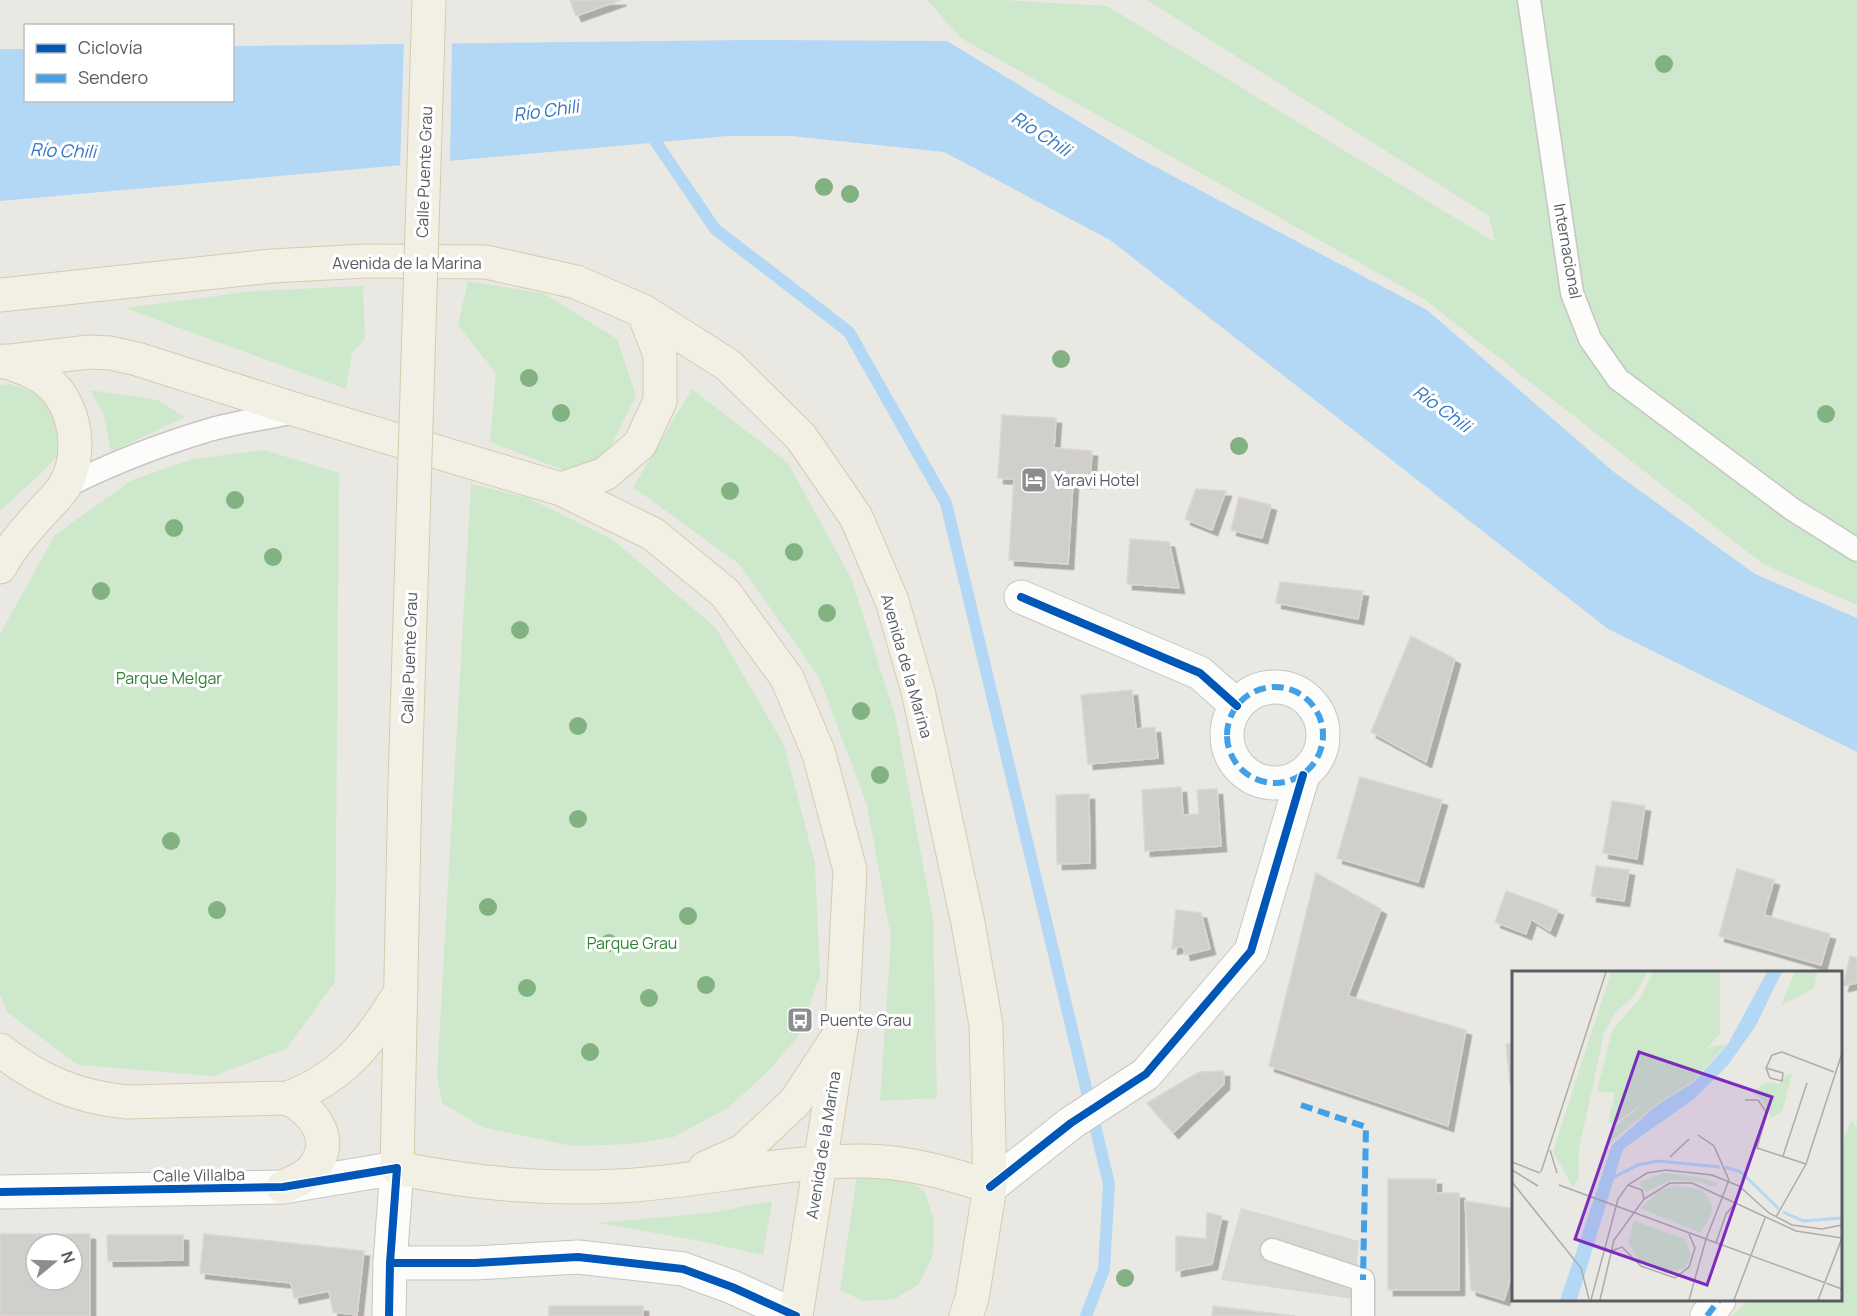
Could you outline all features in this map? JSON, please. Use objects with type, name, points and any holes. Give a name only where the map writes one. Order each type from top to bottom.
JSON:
[{"type":"main road","name":"Calle Puente Grau","points":[[397,1168],[405,783],[429,0]]},
{"type":"main road","name":"Avenida de la Marina","points":[[0,295],[272,266],[365,261],[486,262],[576,282],[643,311],[728,365],[801,437],[856,517],[892,601],[918,691],[972,945],[986,1025],[990,1187],[969,1307]]},
{"type":"main road","points":[[561,489],[605,474],[640,444],[660,401],[660,355],[643,311]]},
{"type":"main road","name":"Avenida de la Marina","points":[[3,362],[64,354],[110,353],[137,359],[300,411],[561,489],[653,534],[725,593],[787,678],[819,754],[850,870],[842,1024],[796,1316]]},
{"type":"main road","points":[[0,567],[20,536],[63,488],[72,468],[75,446],[72,422],[63,399],[48,382],[32,371],[3,362]]},
{"type":"main road","points":[[0,1050],[26,1070],[49,1082],[101,1100],[127,1102],[288,1098],[308,1090],[348,1064],[371,1038],[401,991]]},
{"type":"main road","points":[[673,1181],[743,1151],[795,1102],[832,1047],[842,1024]]},
{"type":"main road","points":[[283,1187],[311,1171],[321,1154],[322,1141],[319,1127],[313,1116],[303,1106],[288,1098]]},
{"type":"main road","points":[[397,1168],[487,1183],[553,1187],[618,1186],[821,1162],[864,1161],[908,1165],[950,1173],[990,1187]]},
{"type":"street","points":[[1021,597],[1200,674],[1237,706]]},
{"type":"street","points":[[1281,686],[1297,691],[1311,701],[1320,716],[1324,732],[1322,749],[1315,764],[1303,775],[1289,782],[1274,784],[1259,781],[1246,774],[1235,763],[1229,749],[1227,734],[1230,719],[1237,706],[1249,694],[1264,688],[1281,686]]},
{"type":"street","points":[[990,1187],[1071,1123],[1146,1074],[1251,951],[1303,775]]},
{"type":"street","name":"Calle Villalba","points":[[0,1192],[283,1187],[397,1168]]},
{"type":"street","name":"Calle Puente Grau","points":[[390,1316],[390,1263],[397,1168]]},
{"type":"street","points":[[390,1263],[475,1263],[578,1257],[683,1269],[732,1287],[796,1316]]},
{"type":"street","points":[[1707,1316],[1718,1301]]},
{"type":"lane","name":"Internacional","points":[[1529,0],[1572,293],[1590,339],[1618,379],[1792,509],[1857,550]]},
{"type":"lane","points":[[63,488],[97,471],[174,442],[211,430],[300,411]]},
{"type":"lane","points":[[1272,1250],[1363,1280],[1363,1316]]},
{"type":"shaded area","points":[[1241,1208],[1359,1241],[1353,1299],[1221,1280]]},
{"type":"green space","points":[[927,0],[1003,0],[1107,6],[1495,242],[1489,216],[1147,0],[1857,0],[1857,605],[1763,564],[1424,299],[961,38]]},
{"type":"green space","points":[[468,281],[545,294],[617,339],[636,396],[605,458],[566,471],[490,442],[496,373],[458,325]]},
{"type":"green space","points":[[363,286],[365,339],[352,353],[346,389],[125,308],[254,291]]},
{"type":"green space","points":[[11,384],[42,396],[56,411],[61,453],[0,511],[0,385]]},
{"type":"green space","points":[[692,389],[788,463],[851,578],[895,715],[933,918],[937,1098],[880,1101],[891,937],[867,805],[819,677],[739,564],[633,487]]},
{"type":"green space","points":[[90,390],[158,400],[185,417],[111,452],[103,412]]},
{"type":"green space","name":"Parque Melgar","points":[[264,450],[339,473],[335,982],[286,1049],[213,1076],[78,1065],[7,1012],[0,994],[0,634],[55,535],[132,480],[193,459]]},
{"type":"green space","name":"Parque Grau","points":[[471,484],[528,498],[612,539],[716,628],[784,745],[815,863],[820,976],[798,1037],[768,1071],[728,1108],[674,1137],[631,1144],[572,1146],[482,1127],[442,1103],[437,1076]]},
{"type":"green space","points":[[1851,1120],[1857,1126],[1857,1316],[1732,1316],[1748,1301],[1842,1301],[1842,1143]]},
{"type":"green space","points":[[904,1175],[925,1192],[934,1220],[933,1255],[919,1284],[895,1299],[863,1301],[840,1290],[857,1176]]},
{"type":"green space","points":[[772,1201],[763,1255],[598,1223],[709,1213]]},
{"type":"water","name":"Río Chili","points":[[748,40],[947,41],[1137,157],[1427,310],[1614,472],[1755,574],[1857,618],[1857,752],[1608,629],[1110,240],[944,152],[791,136],[728,136],[0,201],[0,49],[24,49],[24,102],[234,102],[234,46]]},
{"type":"pier","points":[[404,41],[452,41],[450,164],[400,168]]},
{"type":"building","points":[[570,0],[621,0],[576,16]]},
{"type":"building","points":[[1002,415],[1056,418],[1054,448],[1092,451],[1090,483],[1073,482],[1068,564],[1009,560],[1014,479],[998,478]]},
{"type":"building","points":[[1196,489],[1226,491],[1212,530],[1185,519]]},
{"type":"building","points":[[1239,497],[1271,505],[1262,538],[1231,530]]},
{"type":"building","points":[[1130,539],[1169,542],[1179,588],[1127,584]]},
{"type":"building","points":[[1280,582],[1363,591],[1358,619],[1276,603]]},
{"type":"building","points":[[1411,636],[1455,659],[1426,762],[1371,732]]},
{"type":"building","points":[[1132,690],[1136,729],[1155,727],[1158,758],[1088,764],[1081,695]]},
{"type":"building","points":[[1360,777],[1442,800],[1418,882],[1337,858]]},
{"type":"building","points":[[1181,787],[1183,815],[1199,814],[1197,790],[1217,789],[1221,846],[1145,851],[1142,790]]},
{"type":"building","points":[[1089,794],[1090,863],[1057,864],[1056,795]]},
{"type":"building","points":[[1612,801],[1645,806],[1637,859],[1603,853]]},
{"type":"building","points":[[1596,866],[1629,870],[1624,901],[1591,896]]},
{"type":"building","points":[[1737,869],[1774,880],[1764,915],[1830,934],[1821,965],[1719,936]]},
{"type":"building","points":[[1316,873],[1381,909],[1348,996],[1466,1030],[1448,1126],[1269,1066]]},
{"type":"building","points":[[1506,891],[1558,910],[1550,931],[1531,919],[1526,934],[1495,922]]},
{"type":"building","points":[[1176,910],[1201,913],[1210,949],[1185,955],[1183,946],[1172,949]]},
{"type":"building","points":[[1850,956],[1857,958],[1857,983],[1843,986]]},
{"type":"building","points":[[1512,1043],[1512,1084],[1510,1084],[1506,1044]]},
{"type":"building","points":[[1224,1071],[1224,1084],[1173,1133],[1147,1103],[1199,1072]]},
{"type":"building","points":[[1388,1179],[1436,1179],[1436,1193],[1459,1193],[1459,1290],[1388,1290]]},
{"type":"building","points":[[1465,1201],[1512,1209],[1512,1277],[1504,1300],[1471,1290]]},
{"type":"building","points":[[1207,1213],[1222,1216],[1212,1264],[1176,1271],[1176,1236],[1206,1239]]},
{"type":"building","points":[[0,1234],[24,1234],[24,1292],[84,1292],[84,1234],[90,1234],[90,1316],[0,1316]]},
{"type":"building","points":[[204,1234],[364,1251],[357,1315],[333,1312],[329,1291],[294,1298],[291,1283],[200,1273]]},
{"type":"building","points":[[107,1235],[183,1235],[183,1260],[108,1261]]},
{"type":"building","points":[[549,1306],[643,1306],[643,1316],[549,1316]]},
{"type":"building","points":[[1213,1306],[1295,1316],[1212,1316]]},
{"type":"waterway","points":[[647,129],[715,229],[849,332],[946,503],[1109,1184],[1104,1269],[1086,1316]]},
{"type":"marked path","points":[[1275,687],[1293,690],[1309,701],[1320,717],[1323,735],[1320,753],[1309,769],[1293,780],[1275,783],[1257,780],[1241,769],[1230,753],[1227,735],[1230,717],[1241,701],[1257,690],[1275,687]]},
{"type":"marked path","points":[[1301,1105],[1366,1127],[1363,1280]]},
{"type":"marked path","points":[[1707,1316],[1718,1301]]},
{"type":"cycle path","points":[[1021,597],[1200,673],[1237,706]]},
{"type":"cycle path","points":[[990,1187],[1071,1123],[1146,1074],[1251,951],[1303,775]]},
{"type":"cycle path","points":[[0,1192],[283,1187],[397,1168],[390,1263],[389,1316]]},
{"type":"cycle path","points":[[390,1263],[475,1263],[578,1257],[683,1269],[732,1287],[796,1316]]},
{"type":"place","name":"Yaravi Hotel","points":[[1034,480]]},
{"type":"place","name":"Puente Grau","points":[[800,1020]]}]
